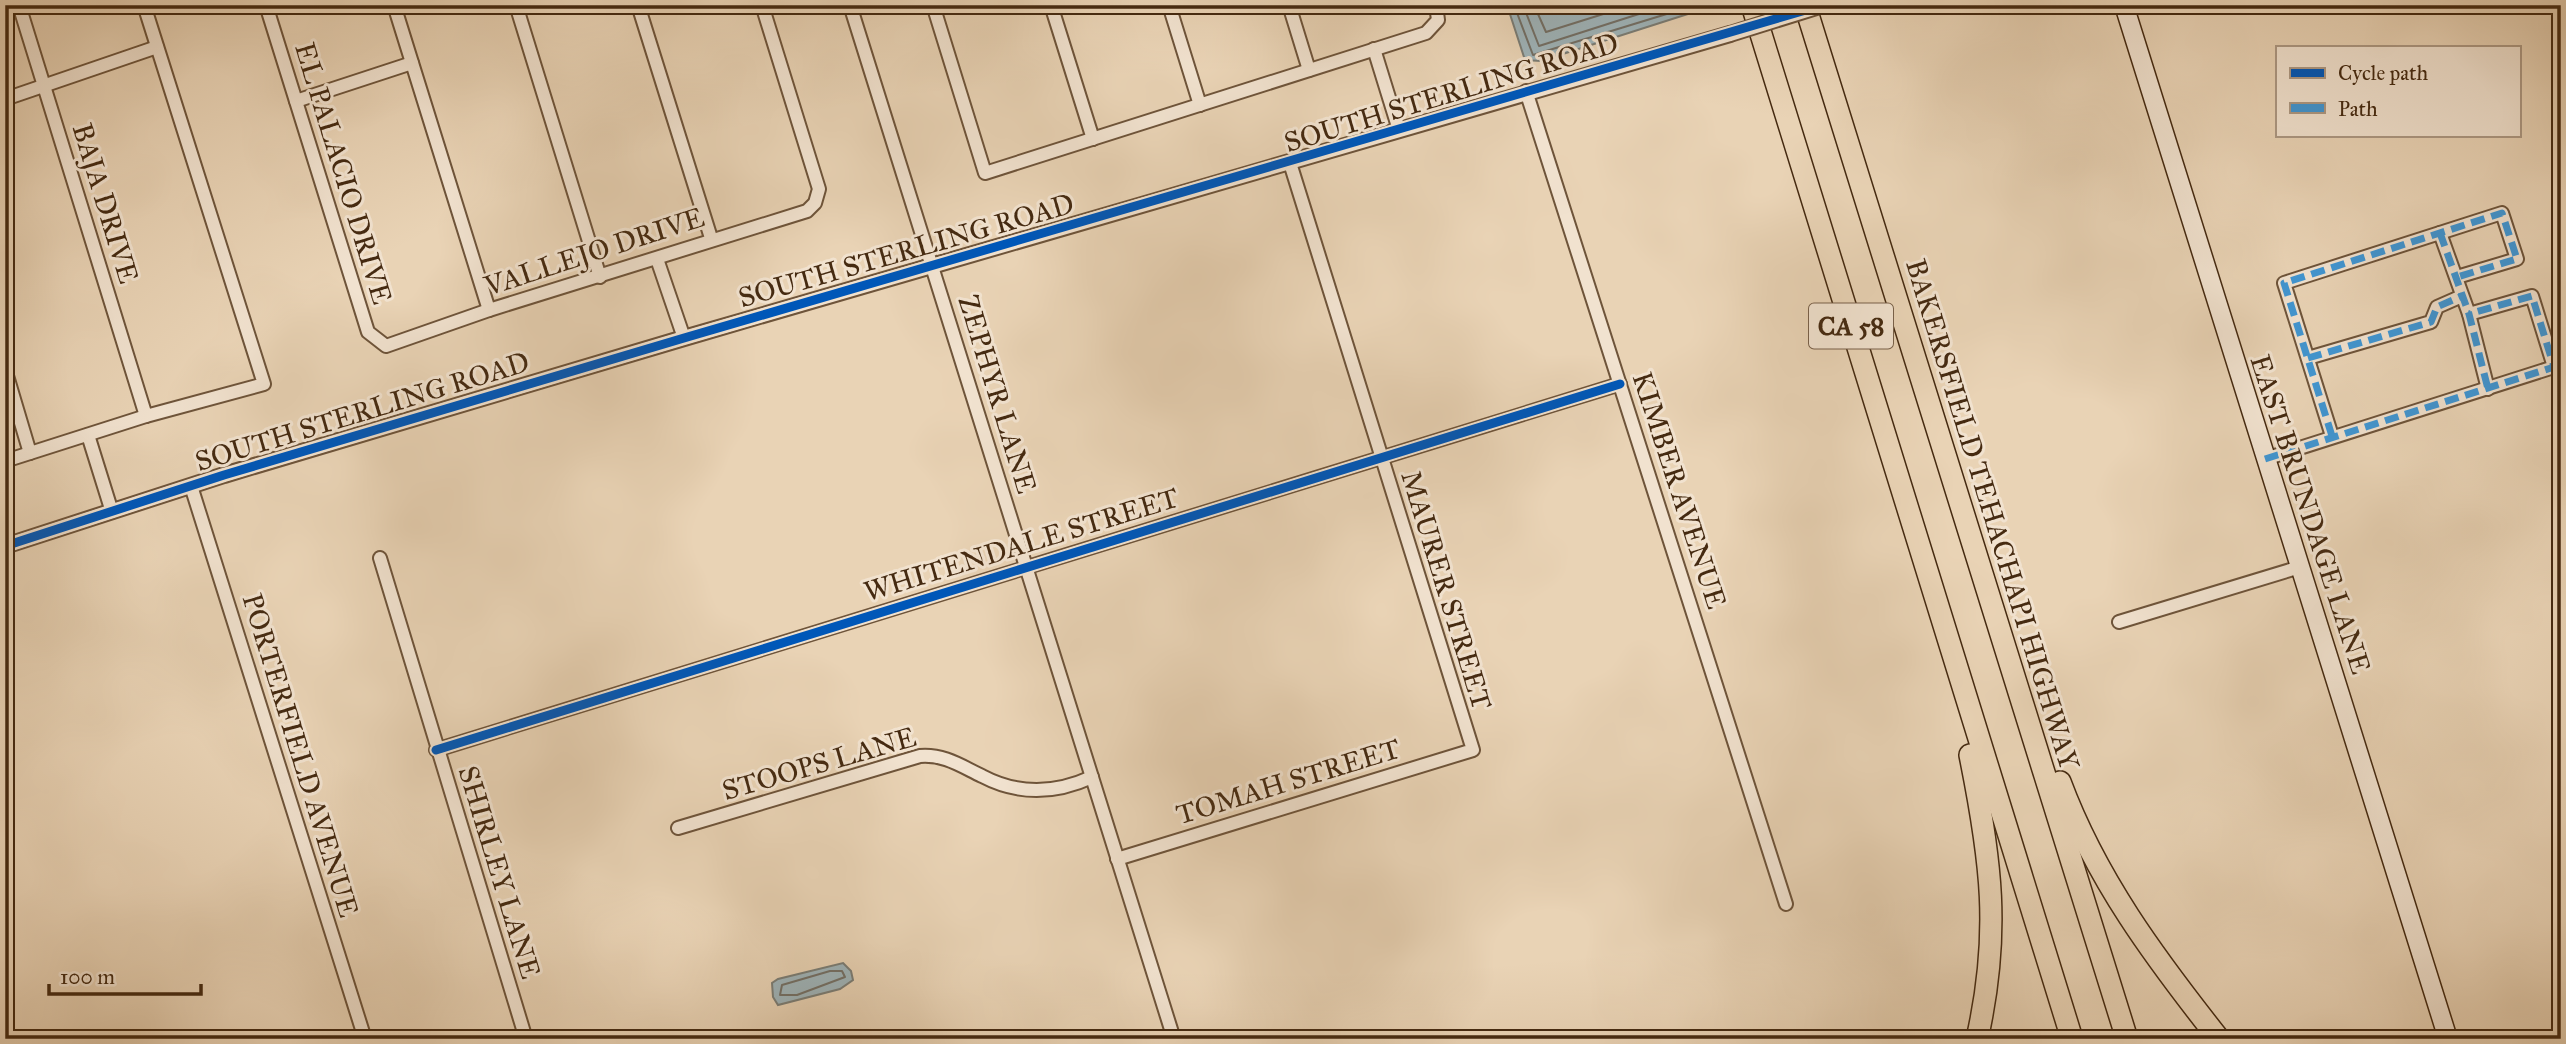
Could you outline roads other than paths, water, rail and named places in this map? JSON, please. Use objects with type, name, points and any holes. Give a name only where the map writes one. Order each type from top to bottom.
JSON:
[{"type":"highway","name":"CA 58","points":[[1752,5],[2072,1039]]},
{"type":"highway","name":"BAKERSFIELD TEHACHAPI HIGHWAY","points":[[1805,5],[2127,1039]]},
{"type":"highway","points":[[1985,583],[2065,794],[2091,853],[2144,942],[2219,1039]]},
{"type":"highway","points":[[1949,646],[1986,830],[1993,895],[1991,959],[1976,1039]]},
{"type":"main road","name":"EAST BRUNDAGE LANE","points":[[2124,5],[2448,1039]]},
{"type":"street","name":"BAJA DRIVE","points":[[19,5],[146,416]]},
{"type":"street","points":[[5,461],[146,416],[264,384],[144,5]]},
{"type":"street","name":"EL PALACIO DRIVE","points":[[266,5],[368,332],[386,346]]},
{"type":"street","points":[[394,5],[489,310]]},
{"type":"street","points":[[516,5],[600,277]]},
{"type":"street","points":[[638,5],[711,239]]},
{"type":"street","name":"VALLEJO DRIVE","points":[[386,346],[489,310],[807,211],[815,202],[819,189],[762,5]]},
{"type":"street","name":"ZEPHYR LANE","points":[[850,5],[1174,1039]]},
{"type":"street","points":[[933,5],[985,173],[1426,33],[1438,20],[1436,5]]},
{"type":"street","points":[[1051,5],[1093,139]]},
{"type":"street","points":[[1169,5],[1200,105]]},
{"type":"street","points":[[1289,5],[1309,70]]},
{"type":"street","name":"SOUTH STERLING ROAD","points":[[5,546],[191,486],[684,338],[1823,5]]},
{"type":"street","points":[[5,99],[157,47]]},
{"type":"street","points":[[1374,49],[1399,130]]},
{"type":"street","points":[[296,101],[412,63]]},
{"type":"street","name":"KIMBER AVENUE","points":[[1526,92],[1786,904]]},
{"type":"street","name":"MAURER STREET","points":[[1290,163],[1473,750]]},
{"type":"street","points":[[2332,436],[2284,283],[2502,213],[2517,260],[2457,277]]},
{"type":"street","points":[[2440,233],[2469,314],[2488,389]]},
{"type":"street","points":[[657,259],[684,338]]},
{"type":"street","points":[[2308,358],[2431,321],[2437,307],[2462,296]]},
{"type":"street","points":[[2265,459],[2554,367],[2532,296],[2469,314]]},
{"type":"street","points":[[5,369],[30,453]]},
{"type":"street","name":"WHITENDALE STREET","points":[[436,750],[1026,565],[1620,384]]},
{"type":"street","points":[[88,435],[113,512]]},
{"type":"street","name":"PORTERFIELD AVENUE","points":[[191,486],[365,1039]]},
{"type":"street","name":"SHIRLEY LANE","points":[[380,558],[436,750],[526,1039]]},
{"type":"street","points":[[2119,622],[2300,567]]},
{"type":"street","name":"TOMAH STREET","points":[[1117,859],[1473,750]]},
{"type":"street","name":"STOOPS LANE","points":[[678,828],[920,756],[942,757],[995,783],[1028,790],[1061,788],[1092,777]]},
{"type":"water","points":[[1507,5],[1716,5],[1541,61],[1525,60]]},
{"type":"water","points":[[843,963],[851,971],[853,980],[840,989],[778,1005],[773,997],[772,983],[778,979]]}]
